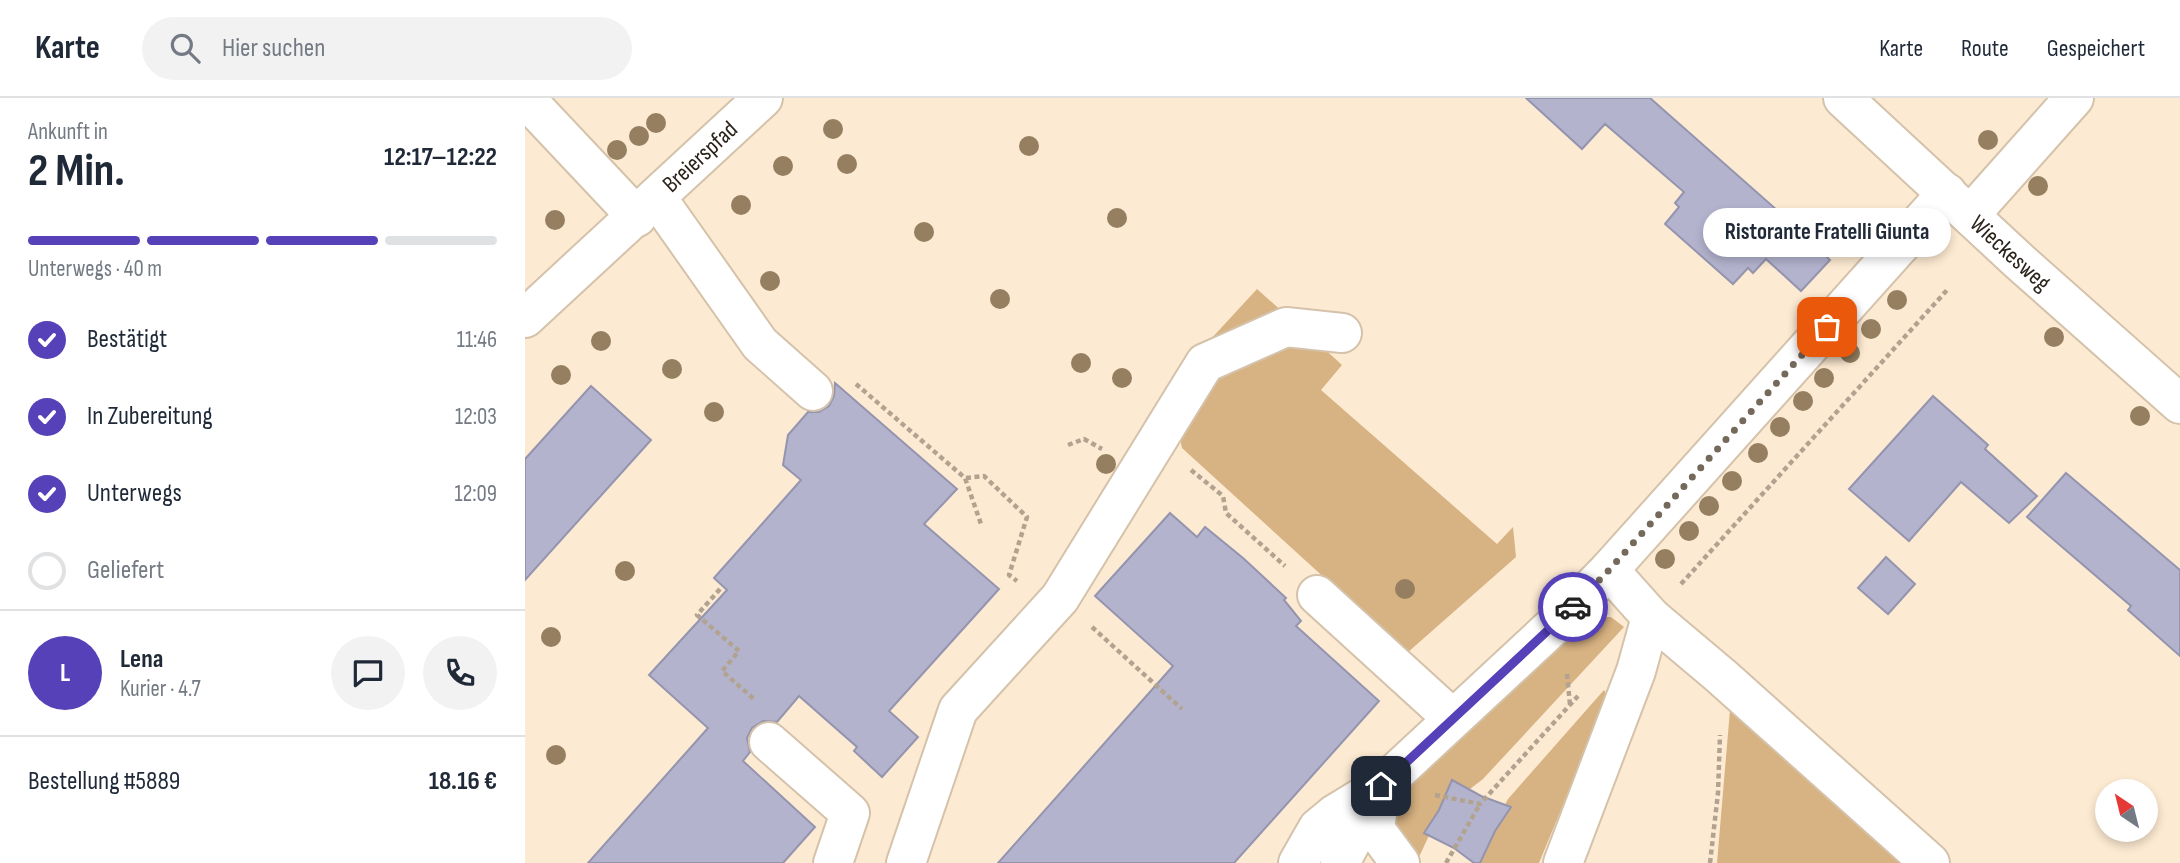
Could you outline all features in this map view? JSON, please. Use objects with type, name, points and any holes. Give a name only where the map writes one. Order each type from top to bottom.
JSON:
[{"type":"street","points":[[525,98],[647,207],[760,344],[813,391]]},
{"type":"street","name":"Breierspfad","points":[[525,318],[763,98]]},
{"type":"street","name":"Wieckesweg","points":[[1843,98],[2019,262],[2180,404]]},
{"type":"street","points":[[1299,863],[1318,828],[1335,814],[1381,786],[1563,617],[1958,204],[2074,98]]},
{"type":"street","points":[[906,863],[958,710],[1060,598],[1205,362],[1286,327],[1342,333]]},
{"type":"street","points":[[1609,570],[1651,617],[1930,863]]},
{"type":"street","points":[[1317,595],[1452,718]]},
{"type":"street","points":[[1563,863],[1636,671],[1651,617]]},
{"type":"street","points":[[769,742],[850,813],[834,863]]},
{"type":"street","points":[[1340,863],[1381,786]]},
{"type":"street","points":[[1381,786],[1375,829],[1400,863]]},
{"type":"path","points":[[813,391],[835,366],[965,478],[981,524]]},
{"type":"path","points":[[965,478],[984,477],[1027,517],[1011,568]]},
{"type":"path","points":[[1202,477],[1223,496],[1226,513],[1317,595]]},
{"type":"path","points":[[720,589],[697,615],[739,651],[722,671],[761,705]]},
{"type":"path","points":[[1060,598],[1182,709]]},
{"type":"path","points":[[1710,863],[1718,793],[1721,676]]},
{"type":"path","points":[[1446,863],[1480,804]]},
{"type":"shaded area","points":[[1257,289],[1285,314],[1210,340]]},
{"type":"shaded area","points":[[1319,344],[1342,365],[1321,390],[1497,544],[1513,527],[1516,557],[1407,653],[1182,448],[1179,432],[1214,377],[1280,345]]},
{"type":"shaded area","points":[[1598,617],[1611,617],[1624,627],[1483,779],[1440,812],[1419,857],[1395,830],[1391,815],[1393,795],[1587,623]]},
{"type":"shaded area","points":[[1604,690],[1608,696],[1539,863],[1473,863],[1508,799]]},
{"type":"shaded area","points":[[1730,710],[1900,863],[1717,863]]},
{"type":"building","points":[[1526,98],[1650,98],[1830,260],[1801,291],[1766,259],[1753,273],[1748,268],[1733,284],[1665,224],[1679,207],[1675,203],[1684,192],[1605,124],[1582,149]]},
{"type":"building","points":[[835,383],[957,489],[924,524],[999,589],[889,711],[918,737],[882,777],[854,751],[857,747],[799,696],[777,722],[763,721],[752,728],[747,738],[750,752],[743,761],[815,827],[783,863],[588,863],[708,728],[649,675],[727,590],[714,578],[801,480],[783,465],[788,435],[808,412],[819,412],[829,406],[834,396]]},
{"type":"building","points":[[591,386],[651,440],[525,580],[525,459]]},
{"type":"building","points":[[1933,396],[1988,445],[1985,449],[2037,496],[2009,523],[1961,482],[1909,541],[1849,489]]},
{"type":"building","points":[[2066,473],[2180,570],[2180,656],[2128,610],[2131,606],[2027,517]]},
{"type":"building","points":[[1170,513],[1197,537],[1205,527],[1243,558],[1286,598],[1284,600],[1301,621],[1296,626],[1379,701],[1234,863],[998,863],[1173,666],[1095,596]]},
{"type":"building","points":[[1886,557],[1915,584],[1888,614],[1858,588]]},
{"type":"building","points":[[1452,780],[1481,796],[1511,807],[1495,831],[1480,863],[1474,863],[1454,848],[1424,833],[1439,810]]},
{"type":"way so far","points":[[1573,607],[1827,327]]},
{"type":"place","name":"Ristorante Fratelli Giunta","points":[[1827,327]]},
{"type":"route","points":[[1381,786],[1573,607]]}]
